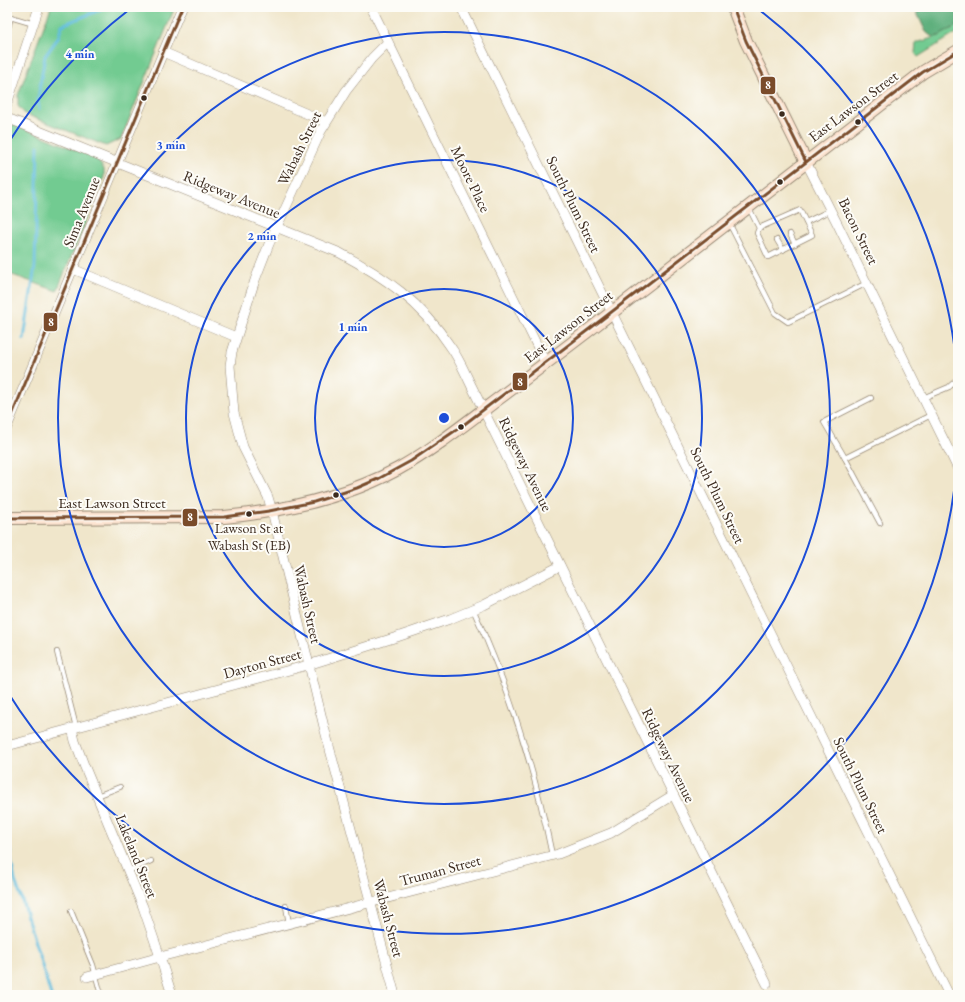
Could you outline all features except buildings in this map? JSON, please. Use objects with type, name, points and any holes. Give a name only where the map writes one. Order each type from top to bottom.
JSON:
[{"type":"street","points":[[7,104],[39,7]]},
{"type":"street","name":"Sima Avenue","points":[[7,427],[182,7]]},
{"type":"street","name":"Moore Place","points":[[371,7],[546,364]]},
{"type":"street","name":"South Plum Street","points":[[461,7],[949,995]]},
{"type":"street","name":"Bacon Street","points":[[733,7],[746,41],[958,469]]},
{"type":"street","name":"Wabash Street","points":[[388,42],[372,58],[346,90],[326,122],[306,162],[255,280],[236,337],[230,366],[234,413],[243,447],[268,497],[272,511],[308,665],[395,995]]},
{"type":"street","name":"East Lawson Street","points":[[7,518],[224,517],[272,511],[312,502],[341,493],[397,469],[428,451],[546,364],[923,72],[958,51]]},
{"type":"street","points":[[163,52],[326,122]]},
{"type":"street","name":"Ridgeway Avenue","points":[[7,118],[340,253],[367,267],[408,296],[419,307],[451,347],[484,410],[767,984]]},
{"type":"street","points":[[73,269],[236,337]]},
{"type":"street","name":"Dayton Street","points":[[7,746],[308,665],[397,637],[473,609],[560,566]]},
{"type":"street","name":"Lakeland Street","points":[[74,728],[75,741],[128,871],[160,957],[172,995]]},
{"type":"street","name":"Truman Street","points":[[92,976],[552,855],[611,833],[673,795]]},
{"type":"lane","points":[[7,31],[9,16],[34,24]]},
{"type":"lane","points":[[748,207],[759,228],[757,233],[768,258],[812,235],[800,210],[783,221],[759,228]]},
{"type":"lane","points":[[806,222],[830,210]]},
{"type":"lane","points":[[728,222],[775,313],[788,322],[867,283]]},
{"type":"lane","points":[[769,224],[772,229]]},
{"type":"lane","points":[[790,234],[795,244]]},
{"type":"lane","points":[[777,240],[782,250]]},
{"type":"lane","points":[[924,398],[949,387],[958,379]]},
{"type":"lane","points":[[871,398],[824,422],[880,523]]},
{"type":"lane","points":[[845,458],[931,415]]},
{"type":"lane","points":[[473,609],[514,709],[533,776],[552,855]]},
{"type":"lane","points":[[57,652],[74,728]]},
{"type":"lane","points":[[97,796],[120,786]]},
{"type":"lane","points":[[128,871],[151,861]]},
{"type":"lane","points":[[286,906],[290,924]]},
{"type":"lane","points":[[71,911],[86,945],[92,976],[101,995]]},
{"type":"green space","points":[[51,7],[175,7],[121,139],[106,146],[25,114],[18,106],[18,95]]},
{"type":"green space","points":[[914,7],[958,7],[958,25],[939,36],[932,37],[926,32]]},
{"type":"green space","points":[[958,25],[958,32],[918,57],[915,53],[916,43],[939,36]]},
{"type":"green space","points":[[13,124],[96,158],[104,169],[104,177],[57,291],[7,273],[7,136]]},
{"type":"waterway","points":[[39,109],[38,100],[45,56],[58,38],[62,25],[100,10],[102,7]]},
{"type":"waterway","points":[[24,339],[35,266],[38,146]]},
{"type":"waterway","points":[[7,830],[15,881],[51,995]]},
{"type":"transit line","name":"8","points":[[7,427],[182,7]]},
{"type":"transit line","name":"8","points":[[733,7],[746,41],[806,162]]},
{"type":"transit line","name":"8","points":[[7,518],[224,517],[269,511],[314,502],[357,488],[378,479],[411,461],[462,426],[923,72],[958,51]]},
{"type":"place","name":"Lawson St at Wabash St (EB)","points":[[249,514]]}]
